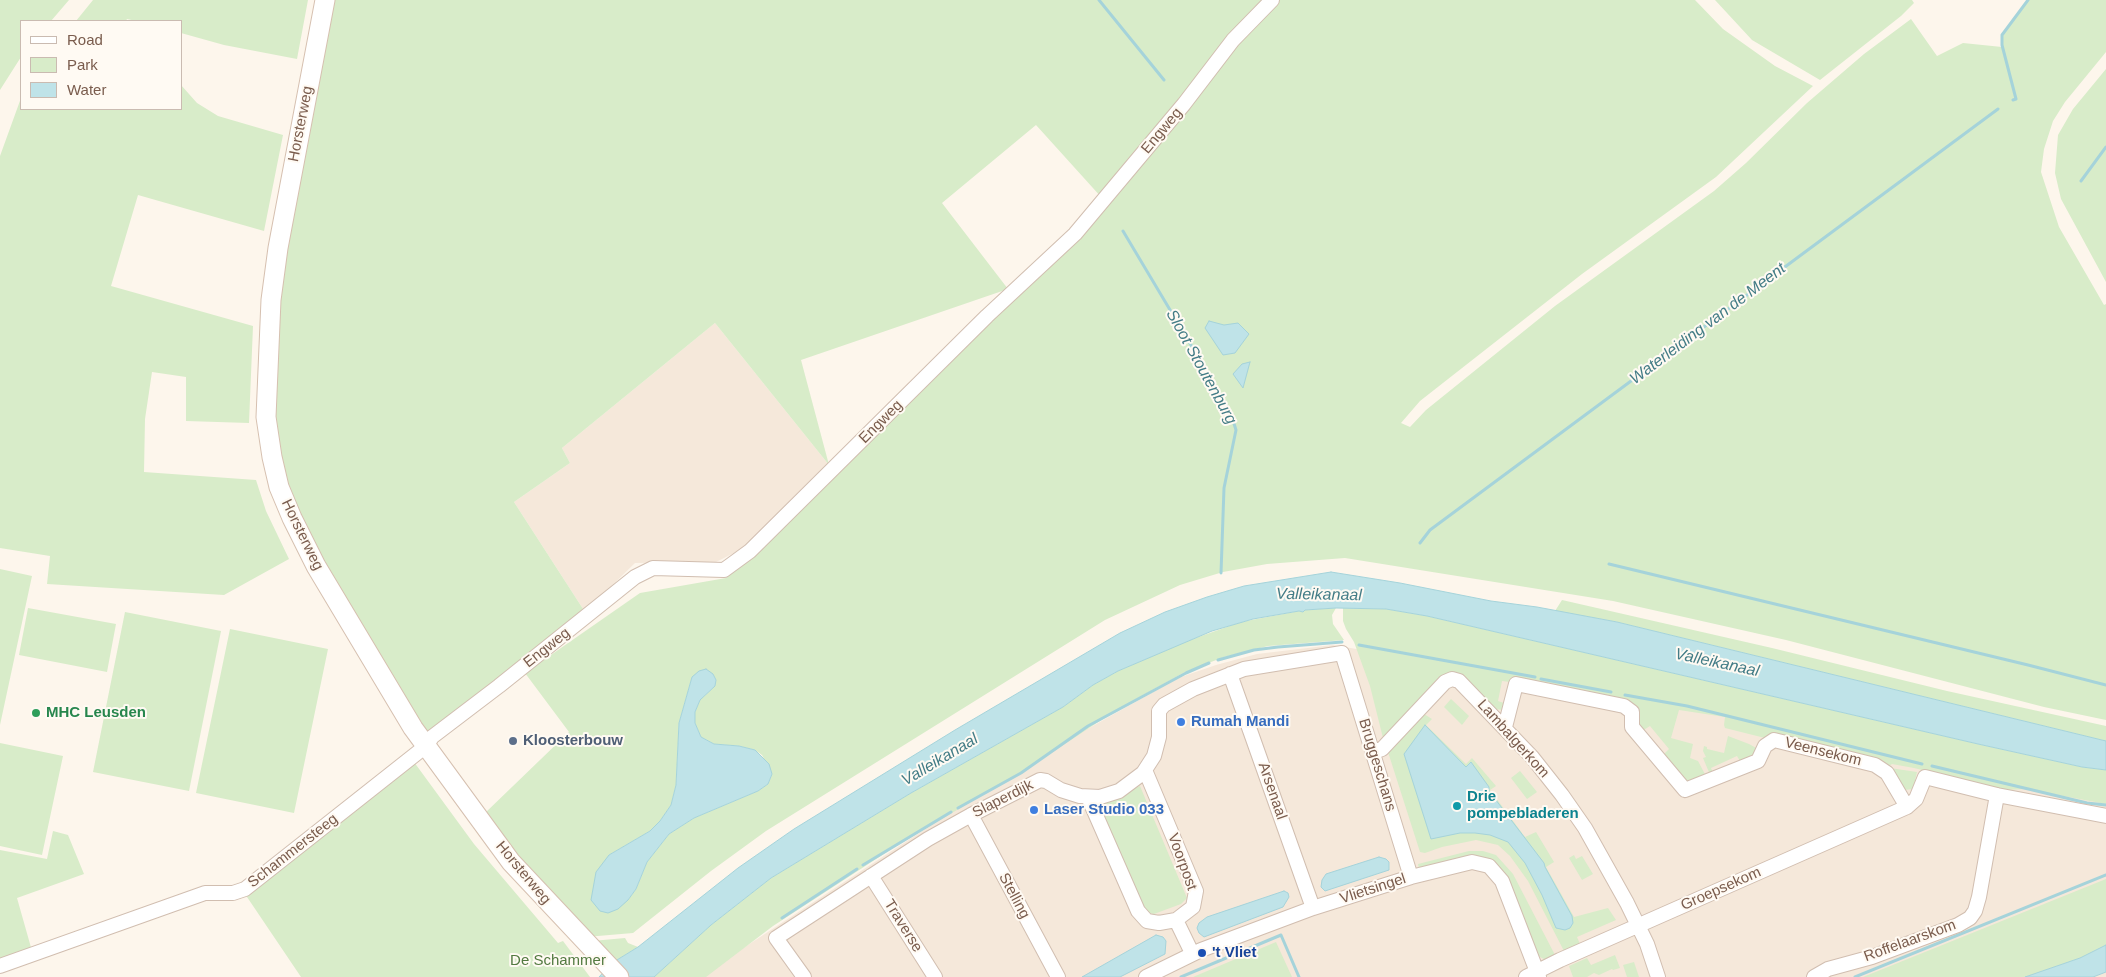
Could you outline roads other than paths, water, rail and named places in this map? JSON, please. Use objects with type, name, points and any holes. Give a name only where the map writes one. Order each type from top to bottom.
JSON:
[{"type":"street","name":"Horsterweg","points":[[325,0],[278,248],[271,300],[266,417],[279,487],[316,566],[426,746],[511,862],[613,971]]},
{"type":"street","name":"Engweg","points":[[426,746],[432,737],[514,675],[635,577],[652,568],[724,570],[750,551],[987,316],[1075,234],[1184,104],[1233,40],[1272,0]]},
{"type":"street","name":"Slaperdijk","points":[[804,977],[776,938],[928,839],[1040,780],[1046,781],[1070,794],[1088,797],[1100,797],[1119,791],[1136,780],[1145,770],[1157,747],[1160,728],[1159,711],[1164,705],[1193,689],[1244,669],[1342,653]]},
{"type":"street","name":"Bruggeschans","points":[[1342,653],[1411,877]]},
{"type":"street","name":"Arsenaal","points":[[1230,674],[1313,908]]},
{"type":"street","name":"Lambalgerkom","points":[[1374,752],[1382,749],[1445,682],[1452,679],[1459,681],[1505,727],[1550,780],[1594,841],[1638,926]]},
{"type":"street","name":"Veensekom","points":[[1505,727],[1516,684],[1534,687],[1624,706],[1632,712],[1632,727],[1685,790],[1758,761],[1766,746],[1774,740],[1875,765],[1887,773],[1907,807]]},
{"type":"street","name":"Schammersteeg","points":[[0,966],[205,893],[233,893],[245,889],[426,746]]},
{"type":"street","name":"Voorpost","points":[[1145,770],[1196,891],[1193,907],[1176,920]]},
{"type":"street","points":[[1907,807],[1916,799],[1925,777],[1998,795],[2106,816]]},
{"type":"street","name":"Roffelaarskom","points":[[1814,977],[1828,969],[1872,957],[1958,925],[1970,918],[1975,911],[1979,897],[1998,795]]},
{"type":"street","points":[[1088,797],[1138,911],[1147,921],[1159,923],[1176,920],[1192,953]]},
{"type":"street","name":"Groepsekom","points":[[1534,975],[1638,926],[1907,807]]},
{"type":"street","name":"Stelling","points":[[971,815],[1058,977]]},
{"type":"street","name":"Vlietsingel","points":[[1146,977],[1192,953],[1313,908],[1411,877],[1472,862],[1489,866],[1502,881],[1534,975]]},
{"type":"street","name":"Traverse","points":[[871,876],[935,977]]},
{"type":"street","points":[[1638,926],[1647,944],[1658,977]]},
{"type":"water","points":[[1209,321],[1224,325],[1238,323],[1249,334],[1235,353],[1223,355],[1205,328]]},
{"type":"water","points":[[1250,362],[1243,388],[1233,374],[1242,364]]},
{"type":"water","name":"Valleikanaal","points":[[1331,572],[1617,622],[2106,741],[2106,770],[2082,767],[1978,744],[1427,616],[1386,609],[1336,608],[1305,610],[1303,612],[1299,611],[1253,619],[1212,631],[1118,671],[1093,685],[1063,707],[911,793],[771,878],[711,925],[654,977],[599,977],[612,963],[638,947],[738,868],[794,829],[955,730],[1120,633],[1165,612],[1244,586]]},
{"type":"water","points":[[706,669],[713,674],[716,680],[715,686],[700,700],[695,712],[695,723],[701,737],[714,744],[739,746],[755,750],[769,764],[772,774],[768,784],[758,791],[694,818],[669,834],[647,862],[636,889],[628,900],[618,909],[608,913],[600,911],[591,900],[596,872],[609,855],[650,831],[671,805],[676,785],[679,723],[692,677],[699,671]]},
{"type":"water","points":[[1425,725],[1466,767],[1471,762],[1489,787],[1489,791],[1544,863],[1572,916],[1573,923],[1570,928],[1565,930],[1556,928],[1542,895],[1525,863],[1508,842],[1490,835],[1475,833],[1460,833],[1431,839],[1404,754]]},
{"type":"water","points":[[1379,857],[1389,862],[1389,870],[1325,891],[1321,887],[1322,880],[1326,874]]},
{"type":"water","points":[[1284,891],[1288,893],[1289,897],[1283,907],[1204,937],[1199,933],[1197,928],[1199,923],[1207,917]]},
{"type":"water","points":[[1156,935],[1163,937],[1166,941],[1165,954],[1120,977],[1082,977]]},
{"type":"water","points":[[2106,945],[2106,972],[2093,977],[2025,977],[2080,958]]},
{"type":"waterway","name":"Sloot Stoutenburg","points":[[1099,0],[1164,80]]},
{"type":"waterway","name":"Waterleiding van de Meent","points":[[2013,100],[2016,99],[2002,45],[2002,35],[2028,0]]},
{"type":"waterway","name":"Waterleiding van de Meent","points":[[1420,543],[1430,530],[1998,109]]},
{"type":"waterway","points":[[2081,181],[2106,147]]},
{"type":"waterway","name":"Sloot Stoutenburg","points":[[1123,231],[1213,382],[1231,414],[1236,430],[1224,488],[1221,573]]},
{"type":"waterway","points":[[1609,564],[2106,685]]},
{"type":"waterway","points":[[1218,660],[1254,650],[1342,642]]},
{"type":"waterway","points":[[1359,645],[1535,677]]},
{"type":"waterway","points":[[958,808],[1021,773],[1088,726],[1186,673],[1209,663]]},
{"type":"waterway","points":[[1541,679],[1611,692]]},
{"type":"waterway","points":[[1625,695],[1687,706],[1922,764]]},
{"type":"waterway","points":[[1932,766],[2087,803],[2106,805]]},
{"type":"waterway","points":[[863,865],[951,812]]},
{"type":"waterway","points":[[782,918],[857,869]]},
{"type":"waterway","points":[[1855,977],[2106,875]]},
{"type":"waterway","points":[[1181,977],[1281,935],[1299,977]]},
{"type":"place","name":"MHC Leusden","points":[[36,713]]},
{"type":"place","name":"Rumah Mandi","points":[[1181,722]]},
{"type":"place","name":"Kloosterbouw","points":[[513,741]]},
{"type":"place","name":"Drie pompebladeren","points":[[1457,806]]},
{"type":"place","name":"Laser Studio 033","points":[[1034,810]]},
{"type":"place","name":"'t Vliet","points":[[1202,953]]},
{"type":"park label","name":"De Schammer","points":[[558,961]]}]
